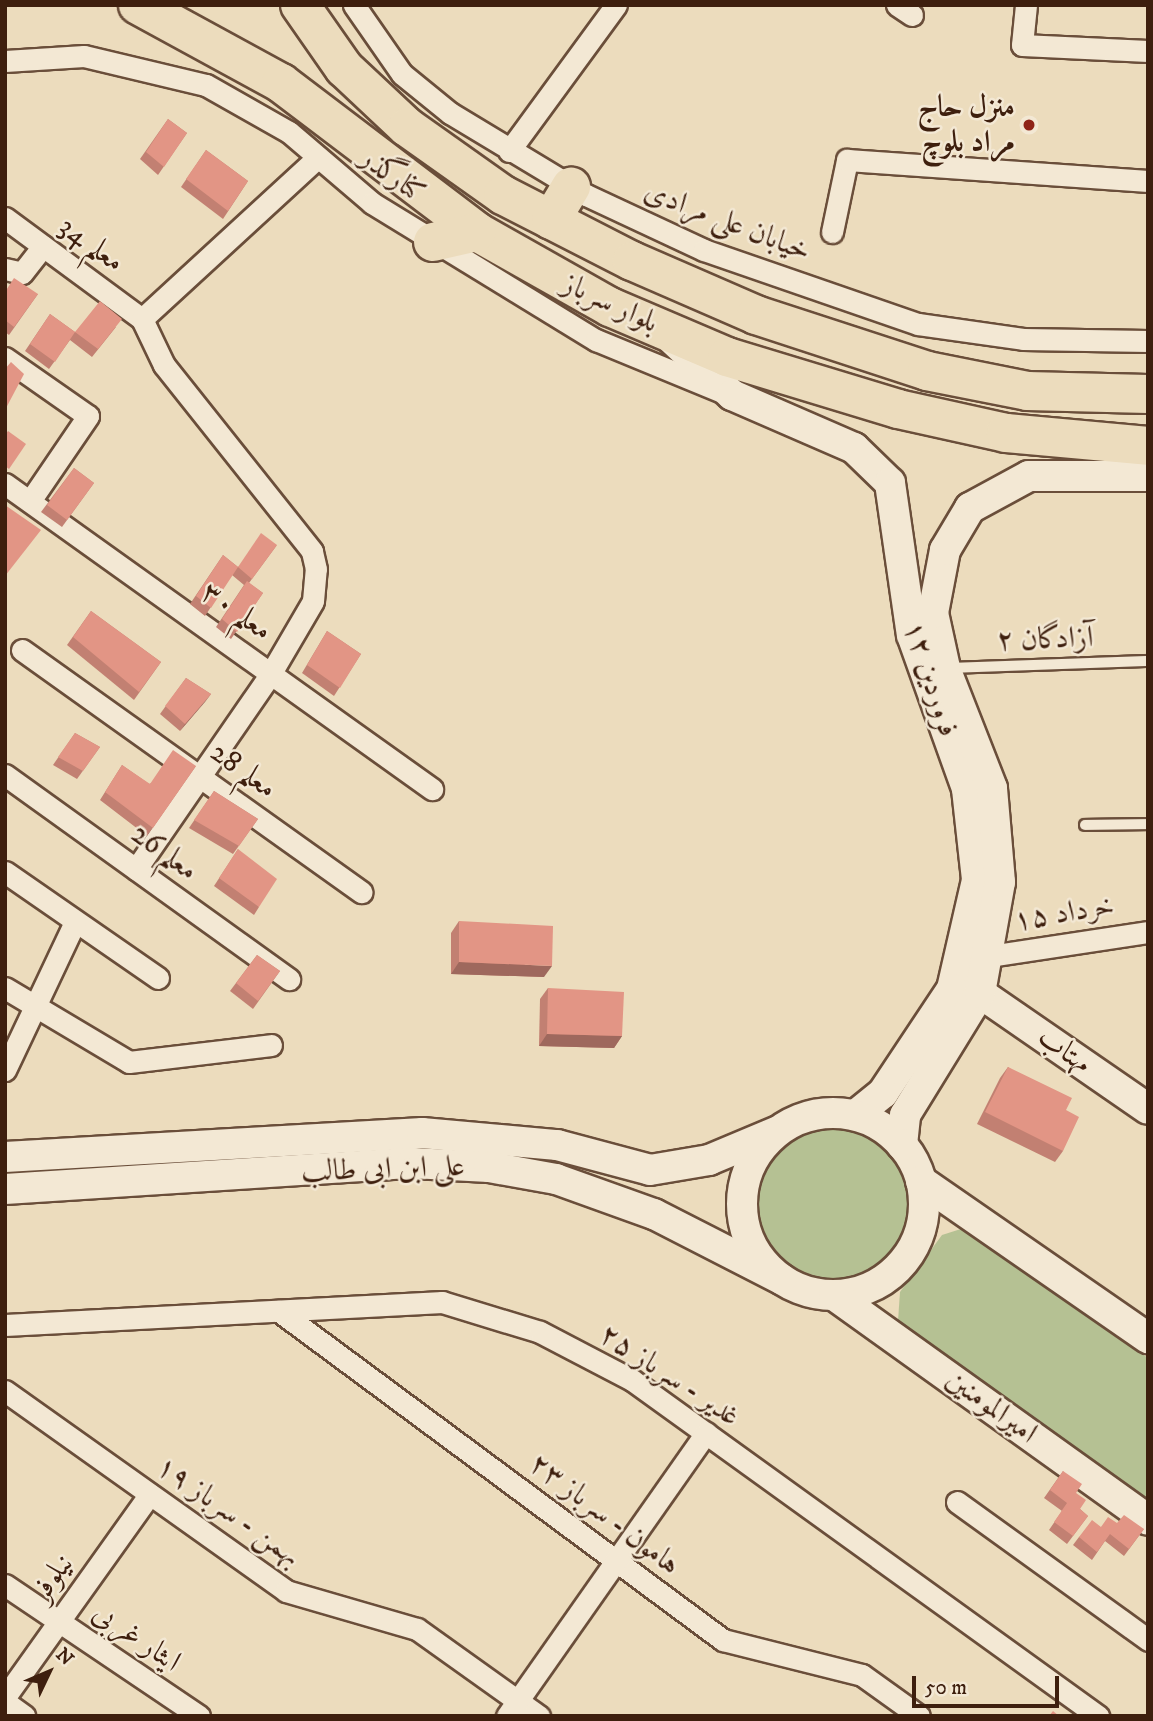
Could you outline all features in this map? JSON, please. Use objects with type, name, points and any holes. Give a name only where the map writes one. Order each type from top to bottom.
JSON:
[{"type":"highway","name":"بلوار سرباز","points":[[138,5],[281,83],[477,232],[662,329],[727,357],[898,409],[1006,433],[1148,446]]},
{"type":"highway","name":"بلوار سرباز","points":[[300,5],[344,68],[407,127],[503,195],[756,315],[915,368],[1027,391],[1148,394]]},
{"type":"highway","points":[[551,219],[571,187]]},
{"type":"highway","points":[[433,242],[477,232]]},
{"type":"street","name":"خیابان علی مرادی","points":[[354,5],[402,74],[509,151],[571,187],[704,250],[918,324],[1023,339],[1148,341]]},
{"type":"street","points":[[1026,5],[1022,44],[1148,51]]},
{"type":"street","points":[[509,151],[607,8]]},
{"type":"street","name":"کنارگذر","points":[[5,61],[84,55],[156,69],[206,85],[289,132],[372,203],[596,340],[732,396]]},
{"type":"street","points":[[136,869],[271,673],[313,601],[312,551],[164,365],[142,319],[318,157]]},
{"type":"street","points":[[832,232],[847,160],[1148,181]]},
{"type":"street","name":"معلم 34","points":[[5,218],[142,319]]},
{"type":"street","points":[[5,269],[22,272],[43,246]]},
{"type":"street","name":"۱۲ فروردین","points":[[662,329],[732,396],[854,448],[890,483],[912,635],[973,818],[980,993],[905,1115],[902,1145]]},
{"type":"street","points":[[5,358],[88,416],[30,501]]},
{"type":"street","name":"۱۲ فروردین","points":[[856,1115],[897,1075],[977,952],[1000,882],[998,818],[984,761],[945,668],[933,613],[945,550],[970,508],[1029,476],[1148,476]]},
{"type":"street","name":"معلم ۳۰","points":[[5,484],[432,789]]},
{"type":"street","name":"معلم 28","points":[[22,650],[361,892]]},
{"type":"street","name":"معلم 26","points":[[5,775],[289,979]]},
{"type":"street","points":[[5,872],[158,978]]},
{"type":"street","points":[[5,1070],[75,922]]},
{"type":"street","name":"۱۵ خرداد","points":[[977,952],[1148,932]]},
{"type":"street","points":[[5,988],[34,1009],[129,1062],[271,1045]]},
{"type":"street","name":"مهتاب","points":[[980,993],[1148,1109]]},
{"type":"street","points":[[828,1112],[856,1115],[902,1145],[921,1181],[924,1210],[907,1257],[875,1285],[834,1295],[781,1279],[747,1234],[741,1206],[745,1178],[776,1132],[828,1112]]},
{"type":"street","name":"علی ابن ابی طالب","points":[[5,1157],[422,1133],[557,1145],[650,1170],[709,1160],[776,1132]]},
{"type":"street","name":"علی ابن ابی طالب","points":[[5,1189],[412,1163],[489,1167],[556,1179],[654,1214],[781,1279]]},
{"type":"street","points":[[921,1181],[1148,1338]]},
{"type":"street","name":"امیرالمومنین","points":[[834,1295],[1148,1520]]},
{"type":"street","name":"غدیر - سرباز ۲۵","points":[[5,1325],[442,1302],[540,1332],[632,1380],[1098,1716]]},
{"type":"street","name":"هامون - سرباز ۲۳","points":[[279,1311],[723,1640],[862,1675],[919,1716]]},
{"type":"street","name":"بهمن - سرباز ۱۹","points":[[5,1391],[286,1591],[417,1629],[512,1708],[539,1716]]},
{"type":"street","points":[[512,1708],[706,1433]]},
{"type":"street","name":"نیلوفر","points":[[5,1697],[150,1494]]},
{"type":"street","points":[[957,1502],[1148,1640]]},
{"type":"street","name":"ایثار غربی","points":[[5,1585],[199,1716]]},
{"type":"street","points":[[5,1702],[24,1716]]},
{"type":"lane","name":"آزادگان ۲","points":[[945,668],[1148,661]]},
{"type":"lane","points":[[1085,825],[1148,824]]},
{"type":"green space","points":[[833,1125],[862,1131],[887,1148],[904,1173],[910,1202],[904,1231],[887,1256],[862,1273],[833,1279],[804,1273],[779,1256],[762,1231],[756,1202],[762,1173],[779,1148],[804,1131]]},
{"type":"green space","points":[[964,1228],[1148,1358],[1148,1503],[898,1321],[900,1292],[942,1235]]},
{"type":"building","points":[[168,119],[187,133],[164,167],[146,152]]},
{"type":"building","points":[[206,150],[248,181],[228,211],[186,179]]},
{"type":"building","points":[[14,278],[38,294],[14,327],[5,320],[5,292]]},
{"type":"building","points":[[100,301],[122,319],[98,349],[75,332]]},
{"type":"building","points":[[50,314],[75,332],[55,362],[30,344]]},
{"type":"building","points":[[11,362],[24,374],[5,410],[5,369]]},
{"type":"building","points":[[8,431],[26,444],[9,469],[5,466],[5,435]]},
{"type":"building","points":[[74,468],[94,483],[67,520],[47,505]]},
{"type":"building","points":[[5,505],[41,530],[5,576]]},
{"type":"building","points":[[261,533],[277,545],[252,579],[238,567]]},
{"type":"building","points":[[223,555],[238,567],[211,608],[196,596]]},
{"type":"building","points":[[247,581],[263,593],[237,632],[222,619]]},
{"type":"building","points":[[91,611],[161,662],[139,692],[73,637]]},
{"type":"building","points":[[327,631],[361,654],[340,688],[307,665]]},
{"type":"building","points":[[186,678],[211,694],[185,724],[165,706]]},
{"type":"building","points":[[75,733],[100,747],[83,771],[58,757]]},
{"type":"building","points":[[173,750],[196,766],[153,828],[105,792],[122,765],[150,784]]},
{"type":"building","points":[[214,791],[258,819],[239,846],[194,820]]},
{"type":"building","points":[[238,849],[277,879],[259,907],[219,878]]},
{"type":"building","points":[[459,921],[553,926],[552,966],[459,962]]},
{"type":"building","points":[[257,955],[280,971],[258,1001],[236,983]]},
{"type":"building","points":[[548,988],[624,992],[622,1036],[547,1034]]},
{"type":"building","points":[[1008,1067],[1072,1098],[1066,1110],[1079,1117],[1063,1151],[985,1112]]},
{"type":"building","points":[[1063,1471],[1082,1484],[1076,1493],[1086,1500],[1080,1509],[1088,1516],[1073,1536],[1054,1522],[1067,1503],[1050,1490]]},
{"type":"building","points":[[1124,1515],[1144,1529],[1129,1549],[1110,1534],[1097,1552],[1079,1537],[1092,1520],[1101,1527],[1108,1517],[1117,1523]]},
{"type":"place","name":"منزل حاج مراد بلوچ","points":[[1029,125]]}]
